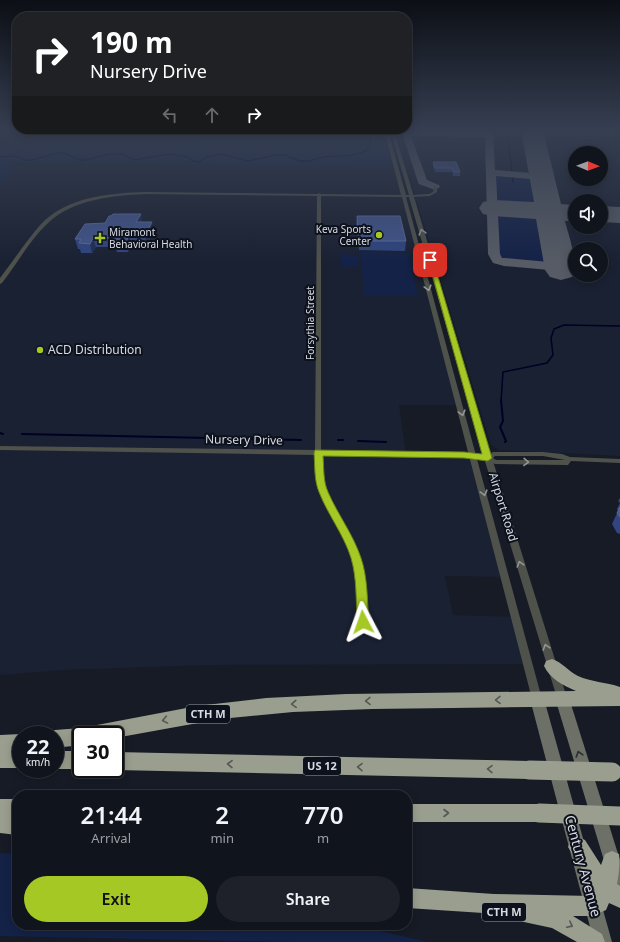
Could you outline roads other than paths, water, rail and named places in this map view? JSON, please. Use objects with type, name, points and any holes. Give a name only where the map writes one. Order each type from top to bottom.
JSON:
[{"type":"highway","points":[[552,666],[557,673],[570,680],[589,687],[620,694]]},
{"type":"highway","points":[[536,699],[620,698]]},
{"type":"highway","name":"CTH M","points":[[124,728],[175,718],[265,706],[352,701],[536,699]]},
{"type":"highway","points":[[0,744],[12,743]]},
{"type":"highway","points":[[0,759],[12,759]]},
{"type":"highway","name":"US 12","points":[[124,761],[616,772]]},
{"type":"highway","points":[[0,808],[12,808]]},
{"type":"highway","points":[[412,812],[539,813],[620,816]]},
{"type":"highway","points":[[0,824],[12,825]]},
{"type":"highway","points":[[578,847],[615,891]]},
{"type":"highway","points":[[612,861],[615,891]]},
{"type":"highway","points":[[412,898],[494,904],[593,906],[615,891]]},
{"type":"highway","name":"CTH M","points":[[412,906],[450,910],[538,914],[552,917],[575,928],[594,942]]},
{"type":"main road","name":"Airport Road","points":[[562,698],[612,861]]},
{"type":"main road","name":"Airport Road","points":[[536,699],[562,791]]},
{"type":"main road","name":"Century Avenue","points":[[562,791],[604,942]]},
{"type":"street","name":"Airport Road","points":[[398,174],[474,455],[536,699]]},
{"type":"street","name":"Airport Road","points":[[405,174],[488,458],[562,698]]},
{"type":"street","points":[[0,282],[45,223],[62,211],[93,199],[117,194],[145,192],[403,194],[427,196],[434,194],[436,187]]},
{"type":"street","name":"Forsythia Street","points":[[319,194],[318,453],[320,480],[323,492],[348,537],[356,559],[359,571],[363,622]]},
{"type":"street","name":"Nursery Drive","points":[[0,448],[474,455],[488,458],[495,462],[566,463],[569,459],[620,461]]},
{"type":"waterway","points":[[512,176],[513,182]]},
{"type":"waterway","points":[[501,400],[503,372],[547,363],[553,355],[551,338],[554,329],[564,325],[620,326]]},
{"type":"waterway","points":[[501,400],[503,421],[500,427],[506,441],[505,442]]},
{"type":"waterway","points":[[22,434],[301,440]]},
{"type":"waterway","points":[[338,440],[343,440]]},
{"type":"waterway","points":[[358,441],[386,442]]},
{"type":"place","name":"Keva Sports Center","points":[[379,235]]},
{"type":"place","name":"Miramont Behavioral Health","points":[[100,238]]},
{"type":"place","name":"ACD Distribution","points":[[40,350]]}]
